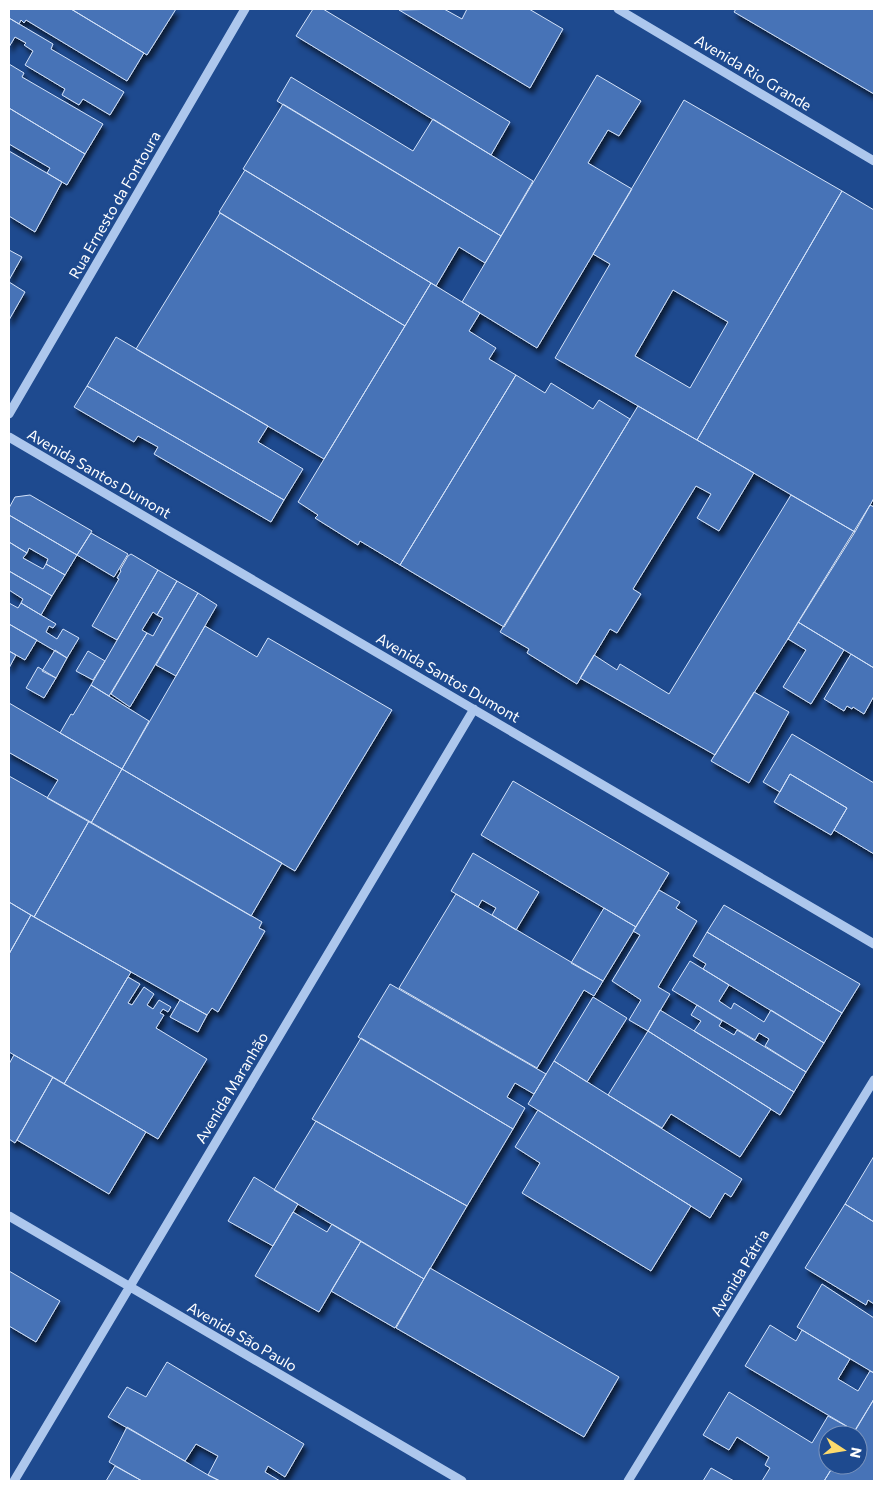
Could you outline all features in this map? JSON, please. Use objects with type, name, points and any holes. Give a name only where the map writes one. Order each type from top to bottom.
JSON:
[{"type":"street","name":"Rua Ernesto da Fontoura","points":[[9,414],[245,9]]},
{"type":"street","name":"Avenida Rio Grande","points":[[618,9],[874,161]]},
{"type":"street","name":"Avenida Santos Dumont","points":[[9,437],[874,944]]},
{"type":"street","name":"Avenida Maranhão","points":[[14,1481],[474,709]]},
{"type":"street","name":"Avenida Pátria","points":[[628,1481],[874,1080]]},
{"type":"street","name":"Avenida São Paulo","points":[[9,1216],[462,1481]]},
{"type":"building","points":[[9,9],[71,9],[144,53],[127,81],[26,20],[24,23],[21,20],[19,24],[9,18]]},
{"type":"building","points":[[71,9],[176,9],[147,55]]},
{"type":"building","points":[[313,9],[323,9],[510,122],[491,155],[296,36]]},
{"type":"building","points":[[444,9],[462,19],[467,9],[529,9],[563,29],[530,88],[399,10]]},
{"type":"building","points":[[736,9],[874,9],[874,94],[734,12]]},
{"type":"building","points":[[9,18],[53,44],[51,49],[124,92],[110,115],[83,99],[79,105],[62,95],[65,89],[25,65],[33,51],[24,45],[26,43],[15,37],[9,47]]},
{"type":"building","points":[[9,64],[24,73],[22,77],[103,124],[85,154],[9,108]]},
{"type":"building","points":[[597,75],[641,101],[619,136],[608,130],[588,163],[632,189],[537,348],[462,302]]},
{"type":"building","points":[[291,77],[413,151],[433,119],[533,181],[501,236],[277,101]]},
{"type":"building","points":[[684,100],[842,191],[697,440],[555,358],[610,264],[593,254]],"holes":[[[673,290],[728,322],[690,388],[635,356]]]},
{"type":"building","points":[[283,104],[501,236],[485,263],[459,247],[436,286],[243,169]]},
{"type":"building","points":[[9,108],[85,154],[67,185],[47,173],[50,168],[9,144]]},
{"type":"building","points":[[9,151],[62,182],[35,232],[9,216]]},
{"type":"building","points":[[245,170],[431,283],[405,326],[219,212]]},
{"type":"building","points":[[842,191],[874,210],[874,498],[855,532],[697,440]]},
{"type":"building","points":[[220,213],[405,326],[324,459],[136,349]]},
{"type":"building","points":[[9,250],[22,257],[9,280]]},
{"type":"building","points":[[9,282],[25,292],[9,320]]},
{"type":"building","points":[[431,283],[480,313],[469,331],[496,348],[489,359],[516,375],[400,565],[360,541],[358,545],[315,518],[318,515],[298,502]]},
{"type":"building","points":[[116,337],[268,426],[258,442],[303,469],[284,500],[87,386]]},
{"type":"building","points":[[516,375],[545,393],[551,383],[593,409],[599,400],[630,419],[504,627],[400,565]]},
{"type":"building","points":[[87,386],[284,500],[271,522],[154,454],[158,447],[138,436],[134,442],[74,407]]},
{"type":"building","points":[[638,406],[754,473],[719,531],[697,518],[711,494],[696,486],[633,589],[641,594],[617,633],[610,629],[577,684],[527,653],[529,649],[500,632]]},
{"type":"building","points":[[30,495],[92,531],[77,555],[9,515],[9,508],[15,497]]},
{"type":"building","points":[[791,495],[855,532],[715,755],[580,678],[594,655],[617,670],[620,664],[669,694]]},
{"type":"building","points":[[870,505],[874,507],[874,668],[798,622]]},
{"type":"building","points":[[9,515],[77,555],[65,575],[46,564],[48,559],[29,548],[27,553],[9,542]]},
{"type":"building","points":[[91,533],[128,554],[114,577],[77,555]]},
{"type":"building","points":[[9,542],[27,553],[23,558],[43,569],[46,564],[65,575],[52,596],[9,571]]},
{"type":"building","points":[[131,554],[158,570],[117,640],[92,626],[119,579],[117,578],[120,570]]},
{"type":"building","points":[[158,570],[177,581],[157,615],[153,612],[142,630],[147,633],[109,696],[91,685]]},
{"type":"building","points":[[9,571],[52,596],[41,615],[21,603],[23,599],[9,590]]},
{"type":"building","points":[[177,581],[198,593],[130,707],[111,694],[147,633],[153,636],[163,618],[157,615]]},
{"type":"building","points":[[198,593],[217,605],[176,676],[156,665]]},
{"type":"building","points":[[9,603],[18,608],[21,603],[56,624],[53,628],[49,626],[46,632],[57,639],[63,629],[79,638],[67,658],[9,624]]},
{"type":"building","points":[[798,622],[844,650],[811,704],[783,687],[806,650],[788,639]]},
{"type":"building","points":[[9,624],[37,640],[25,660],[9,651]]},
{"type":"building","points":[[205,626],[257,657],[268,638],[392,710],[295,871],[122,769]]},
{"type":"building","points":[[55,650],[67,658],[56,678],[42,671]]},
{"type":"building","points":[[9,651],[16,655],[9,668]]},
{"type":"building","points":[[88,651],[105,661],[93,680],[76,671]]},
{"type":"building","points":[[851,654],[874,668],[874,696],[864,714],[853,707],[852,709],[847,706],[844,711],[824,699]]},
{"type":"building","points":[[38,667],[56,678],[44,698],[26,688]]},
{"type":"building","points":[[91,685],[149,721],[122,769],[60,733]]},
{"type":"building","points":[[754,692],[789,712],[749,783],[711,761]]},
{"type":"building","points":[[9,703],[122,769],[91,823],[47,798],[58,780],[10,753],[9,755]]},
{"type":"building","points":[[792,734],[874,783],[874,854],[834,830],[847,808],[790,774],[780,792],[763,782]]},
{"type":"building","points":[[122,769],[282,863],[251,916],[91,823]]},
{"type":"building","points":[[790,774],[847,808],[831,835],[774,802]]},
{"type":"building","points":[[9,776],[89,821],[34,917],[9,902]]},
{"type":"building","points":[[513,781],[669,873],[636,927],[481,835]]},
{"type":"building","points":[[89,821],[262,922],[259,928],[265,931],[218,1012],[212,1008],[207,1015],[34,917]]},
{"type":"building","points":[[473,853],[539,892],[516,930],[492,915],[496,908],[482,900],[478,907],[451,891]]},
{"type":"building","points":[[659,890],[680,902],[676,908],[697,921],[658,987],[670,994],[648,1031],[629,1020],[641,1000],[612,981],[640,935],[633,931]]},
{"type":"building","points":[[456,894],[603,981],[594,996],[584,990],[537,1068],[399,988]]},
{"type":"building","points":[[9,902],[31,915],[9,954]]},
{"type":"building","points":[[724,905],[860,984],[842,1013],[707,932]]},
{"type":"building","points":[[604,908],[636,927],[603,981],[571,963]]},
{"type":"building","points":[[31,915],[131,972],[64,1084],[9,1052],[9,954]]},
{"type":"building","points":[[707,932],[842,1013],[824,1043],[703,969],[706,964],[693,956]]},
{"type":"building","points":[[690,961],[729,985],[719,1001],[731,1009],[734,1003],[764,1022],[771,1010],[824,1043],[806,1072],[765,1046],[769,1039],[759,1033],[755,1040],[672,990]]},
{"type":"building","points":[[128,977],[140,984],[128,1003],[132,1005],[144,987],[154,994],[147,1005],[153,1009],[159,1000],[171,1007],[168,1012],[163,1009],[160,1013],[164,1015],[156,1028],[207,1059],[158,1139],[64,1084]]},
{"type":"building","points":[[390,984],[546,1074],[534,1094],[515,1083],[507,1097],[525,1108],[513,1129],[358,1037]]},
{"type":"building","points":[[593,997],[627,1018],[587,1082],[554,1061]]},
{"type":"building","points":[[180,1000],[207,1015],[198,1032],[170,1017]]},
{"type":"building","points":[[697,1005],[722,1021],[719,1026],[734,1035],[737,1030],[806,1072],[794,1092],[694,1031],[701,1021],[691,1015]]},
{"type":"building","points":[[660,1010],[794,1092],[780,1115],[648,1031]]},
{"type":"building","points":[[648,1031],[771,1109],[740,1157],[671,1114],[662,1128],[608,1095]]},
{"type":"building","points":[[361,1038],[513,1129],[467,1206],[312,1119]]},
{"type":"building","points":[[14,1055],[53,1077],[15,1143],[9,1139],[9,1064]]},
{"type":"building","points":[[554,1061],[742,1179],[731,1197],[725,1193],[710,1218],[528,1104]]},
{"type":"building","points":[[53,1077],[146,1132],[109,1194],[17,1140]]},
{"type":"building","points":[[538,1110],[691,1206],[651,1271],[522,1193],[540,1163],[515,1147]]},
{"type":"building","points":[[316,1121],[467,1206],[424,1279],[274,1190]]},
{"type":"building","points":[[874,1156],[874,1222],[845,1204]]},
{"type":"building","points":[[254,1177],[298,1204],[273,1246],[228,1221]]},
{"type":"building","points":[[845,1204],[874,1222],[874,1304],[868,1300],[866,1305],[805,1268]]},
{"type":"building","points":[[293,1212],[327,1232],[332,1224],[361,1241],[319,1312],[255,1276]]},
{"type":"building","points":[[361,1241],[424,1279],[395,1328],[331,1291]]},
{"type":"building","points":[[430,1268],[619,1377],[584,1437],[396,1328]]},
{"type":"building","points":[[9,1271],[60,1301],[36,1342],[9,1326]]},
{"type":"building","points":[[822,1284],[874,1318],[874,1373],[797,1327]]},
{"type":"building","points":[[770,1325],[796,1341],[802,1330],[850,1359],[838,1379],[858,1391],[870,1371],[874,1373],[874,1399],[859,1425],[845,1425],[745,1366]]},
{"type":"building","points":[[167,1362],[304,1444],[285,1477],[268,1466],[265,1472],[280,1481],[220,1481],[208,1475],[218,1456],[196,1444],[185,1461],[108,1417],[127,1387],[146,1397]]},
{"type":"building","points":[[729,1392],[812,1443],[818,1433],[818,1475],[828,1475],[824,1481],[762,1481],[770,1468],[765,1465],[769,1457],[737,1437],[729,1450],[703,1435]]},
{"type":"building","points":[[874,1399],[874,1481],[824,1481],[828,1475],[868,1475],[868,1425],[858,1425]]},
{"type":"building","points":[[828,1416],[844,1425],[823,1425]]},
{"type":"building","points":[[127,1427],[220,1481],[142,1481],[109,1462]]},
{"type":"building","points":[[115,1466],[142,1481],[106,1481]]},
{"type":"building","points":[[711,1468],[734,1481],[703,1481]]}]
